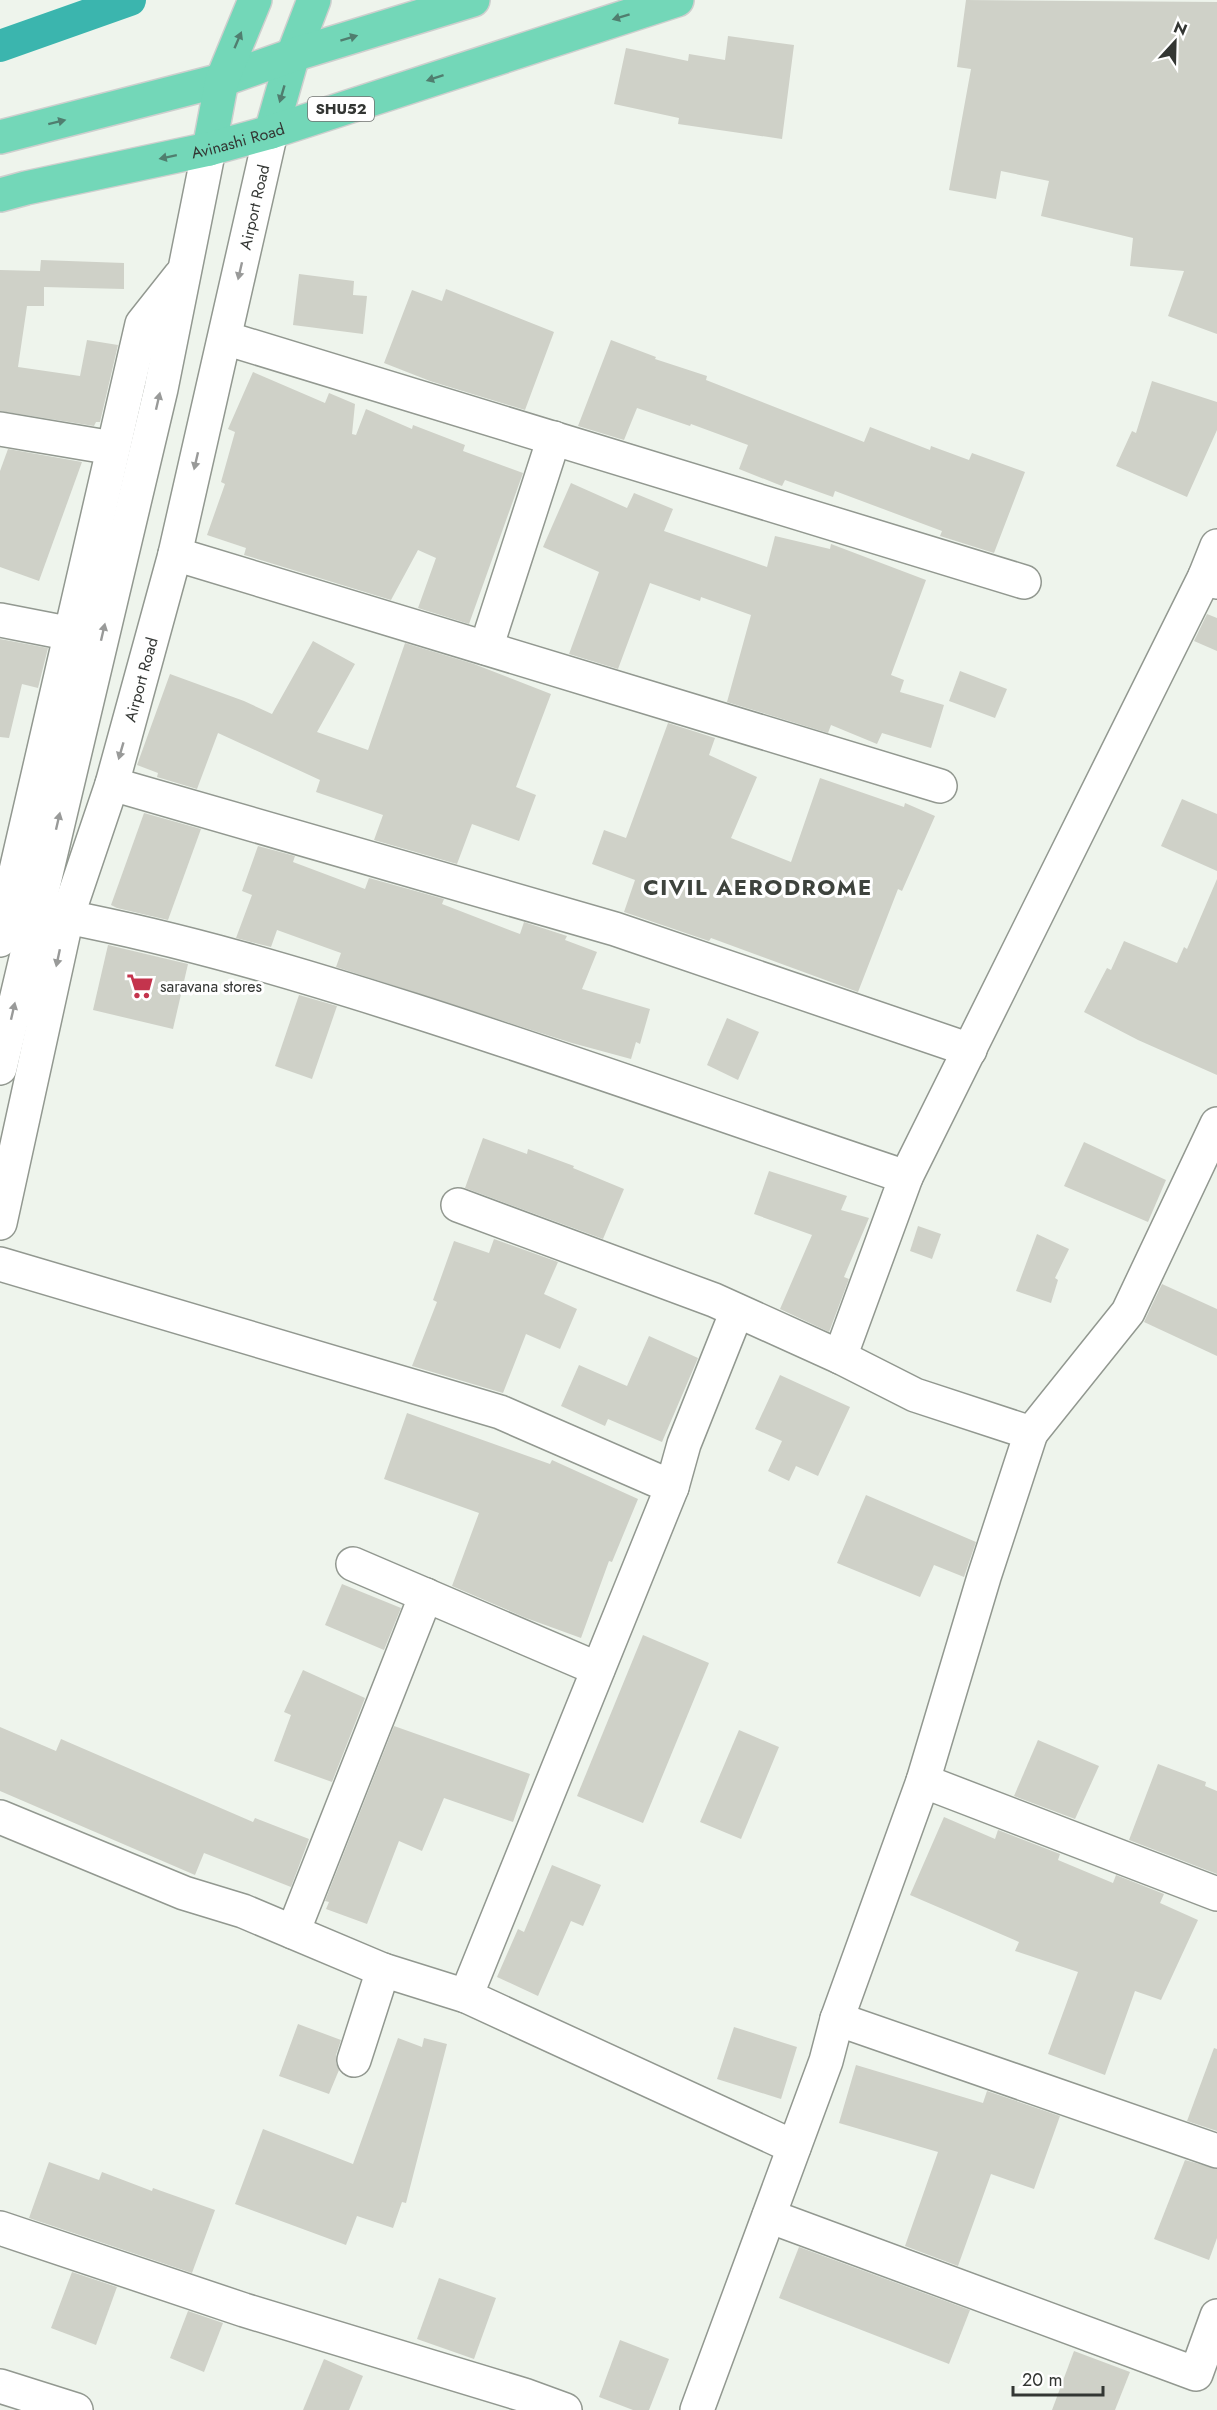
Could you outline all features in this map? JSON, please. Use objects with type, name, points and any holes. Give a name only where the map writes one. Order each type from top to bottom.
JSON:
[{"type":"main road","points":[[209,149],[222,80],[255,0]]},
{"type":"main road","points":[[271,132],[293,55],[314,0]]},
{"type":"main road","points":[[0,137],[222,80],[293,55],[472,0]]},
{"type":"main road","name":"Avinashi Road","points":[[0,195],[209,149],[271,132],[677,0]]},
{"type":"street","name":"Airport Road","points":[[0,1223],[67,917],[112,784],[175,554],[271,132]]},
{"type":"street","points":[[0,1068],[161,389],[209,149]]},
{"type":"street","points":[[0,940],[142,324],[183,272]]},
{"type":"street","points":[[225,338],[1024,582]]},
{"type":"street","points":[[0,429],[113,448]]},
{"type":"street","points":[[486,648],[554,438]]},
{"type":"street","points":[[840,1357],[906,1178],[1211,579],[1217,546]]},
{"type":"street","points":[[175,554],[940,786]]},
{"type":"street","points":[[0,620],[72,634]]},
{"type":"street","points":[[112,784],[615,929],[970,1050]]},
{"type":"street","points":[[67,917],[143,932],[323,982],[555,1056],[906,1178]]},
{"type":"street","points":[[697,2410],[826,2061],[837,2019],[923,1781],[984,1577],[1031,1432],[1128,1312],[1217,1124]]},
{"type":"street","points":[[458,1205],[737,1311],[840,1357],[915,1395],[1031,1432]]},
{"type":"street","points":[[0,1264],[500,1412],[672,1487]]},
{"type":"street","points":[[466,1996],[672,1487],[684,1444],[737,1311]]},
{"type":"street","points":[[353,1564],[598,1669]]},
{"type":"street","points":[[293,1932],[426,1595]]},
{"type":"street","points":[[923,1781],[1217,1894]]},
{"type":"street","points":[[0,1817],[184,1893],[243,1911],[383,1970],[466,1996],[794,2147]]},
{"type":"street","points":[[354,2060],[383,1970]]},
{"type":"street","points":[[837,2019],[1217,2151]]},
{"type":"street","points":[[769,2216],[1207,2377],[1217,2316]]},
{"type":"street","points":[[0,2228],[244,2310],[524,2395],[565,2410]]},
{"type":"street","points":[[0,2386],[76,2410]]},
{"type":"building","points":[[966,0],[1217,2],[1217,334],[1168,316],[1184,271],[1130,266],[1133,238],[1041,216],[1049,181],[1001,171],[996,199],[949,190],[971,69],[957,67]]},
{"type":"building","points":[[728,36],[794,45],[782,139],[678,124],[679,118],[614,104],[626,48],[688,61],[689,54],[725,60]]},
{"type":"building","points":[[41,260],[124,263],[124,289],[44,287],[44,306],[27,306],[18,367],[80,376],[87,340],[118,345],[100,422],[96,422],[94,426],[0,411],[0,270],[40,271]]},
{"type":"building","points":[[299,274],[354,281],[353,295],[367,296],[363,334],[293,325]]},
{"type":"building","points":[[446,289],[554,332],[525,410],[430,381],[384,363],[412,290],[442,301]]},
{"type":"building","points":[[611,340],[656,357],[655,359],[707,376],[706,380],[864,442],[870,427],[930,450],[931,446],[969,460],[972,453],[1025,472],[994,553],[940,536],[942,531],[835,491],[833,497],[785,480],[782,486],[739,469],[748,445],[691,424],[690,426],[637,408],[624,440],[578,426]]},
{"type":"building","points":[[253,372],[325,403],[329,393],[355,404],[352,434],[356,435],[366,409],[412,429],[413,425],[465,445],[463,451],[523,473],[469,624],[418,608],[436,558],[418,550],[391,600],[244,555],[246,548],[207,535],[225,484],[221,482],[235,432],[228,429]]},
{"type":"building","points":[[1152,381],[1217,402],[1217,430],[1187,497],[1116,466],[1132,431],[1136,433]]},
{"type":"building","points":[[8,449],[82,462],[39,581],[0,567],[0,471]]},
{"type":"building","points":[[571,483],[627,508],[634,493],[673,509],[664,531],[767,567],[775,536],[830,549],[831,544],[926,580],[891,675],[904,680],[900,692],[944,705],[931,748],[882,733],[877,744],[831,725],[828,733],[727,702],[751,615],[701,597],[700,601],[650,583],[618,669],[569,654],[599,572],[543,547]]},
{"type":"building","points":[[1207,614],[1217,618],[1217,651],[1194,641]]},
{"type":"building","points":[[0,639],[48,648],[38,688],[22,684],[9,738],[0,737]]},
{"type":"building","points":[[313,641],[355,664],[317,732],[368,750],[405,643],[474,664],[551,694],[516,787],[536,795],[519,841],[472,824],[457,864],[374,840],[383,815],[316,792],[320,780],[218,733],[197,789],[157,777],[158,773],[137,765],[170,674],[244,701],[272,714]]},
{"type":"building","points":[[960,671],[1007,689],[995,718],[949,701]]},
{"type":"building","points":[[668,723],[715,738],[709,755],[757,777],[731,838],[791,862],[820,778],[904,807],[905,803],[935,816],[902,891],[898,889],[858,992],[711,938],[709,941],[624,912],[635,880],[592,864],[604,830],[626,838]]},
{"type":"building","points":[[1182,799],[1217,814],[1217,871],[1161,846]]},
{"type":"building","points":[[144,813],[201,829],[168,920],[111,905]]},
{"type":"building","points":[[258,846],[295,856],[293,862],[365,889],[369,878],[444,899],[442,904],[520,934],[524,922],[567,936],[565,940],[597,952],[582,989],[650,1009],[640,1044],[636,1042],[631,1059],[572,1043],[336,967],[341,953],[277,930],[271,947],[236,938],[252,895],[242,891]]},
{"type":"building","points":[[1217,879],[1217,1075],[1138,1040],[1084,1012],[1107,968],[1111,970],[1124,941],[1177,963],[1184,947],[1187,949]]},
{"type":"building","points":[[108,945],[188,964],[173,1029],[93,1010]]},
{"type":"building","points":[[299,995],[337,1006],[312,1079],[275,1066]]},
{"type":"building","points":[[727,1018],[759,1032],[738,1080],[707,1065]]},
{"type":"building","points":[[483,1138],[527,1154],[528,1149],[574,1166],[573,1168],[624,1189],[603,1239],[465,1188]]},
{"type":"building","points":[[1084,1142],[1166,1180],[1148,1222],[1064,1186]]},
{"type":"building","points":[[769,1171],[847,1196],[841,1210],[869,1218],[844,1277],[849,1279],[829,1332],[780,1309],[812,1235],[754,1214]]},
{"type":"building","points":[[918,1226],[941,1234],[932,1259],[910,1251]]},
{"type":"building","points":[[1037,1234],[1069,1249],[1055,1278],[1058,1280],[1051,1303],[1016,1291]]},
{"type":"building","points":[[494,1239],[558,1262],[544,1294],[577,1309],[560,1349],[526,1334],[503,1393],[412,1366],[437,1302],[433,1300],[454,1241],[489,1253]]},
{"type":"building","points":[[1162,1284],[1217,1309],[1217,1356],[1144,1322]]},
{"type":"building","points":[[649,1336],[698,1358],[662,1442],[608,1419],[605,1426],[561,1406],[579,1365],[627,1386]]},
{"type":"building","points":[[780,1375],[850,1407],[818,1476],[796,1466],[789,1481],[768,1471],[782,1441],[755,1429]]},
{"type":"building","points":[[407,1413],[550,1464],[552,1460],[638,1499],[612,1562],[609,1561],[581,1638],[526,1618],[452,1586],[479,1513],[384,1479]]},
{"type":"building","points":[[866,1495],[976,1542],[964,1577],[934,1565],[920,1597],[837,1563]]},
{"type":"building","points":[[342,1584],[401,1608],[384,1650],[325,1625]]},
{"type":"building","points":[[643,1635],[709,1663],[643,1823],[577,1796]]},
{"type":"building","points":[[303,1670],[365,1698],[332,1782],[274,1761],[291,1715],[284,1712]]},
{"type":"building","points":[[394,1726],[530,1774],[513,1822],[444,1798],[422,1851],[399,1841],[367,1924],[326,1909],[329,1902],[325,1901]]},
{"type":"building","points":[[0,1727],[56,1751],[61,1739],[253,1822],[255,1818],[309,1839],[291,1887],[204,1853],[195,1875],[0,1791]]},
{"type":"building","points":[[739,1730],[779,1747],[741,1839],[700,1822]]},
{"type":"building","points":[[1038,1740],[1099,1766],[1075,1819],[1014,1796]]},
{"type":"building","points":[[1158,1764],[1206,1782],[1205,1786],[1217,1791],[1217,1874],[1129,1840]]},
{"type":"building","points":[[944,1817],[995,1839],[998,1830],[1060,1854],[1058,1860],[1113,1883],[1116,1875],[1164,1894],[1160,1903],[1198,1920],[1161,2000],[1135,1991],[1105,2075],[1048,2054],[1078,1972],[1015,1951],[1019,1942],[910,1895]]},
{"type":"building","points":[[552,1865],[601,1885],[583,1926],[571,1921],[538,1996],[497,1977],[518,1929],[524,1932]]},
{"type":"building","points":[[298,2024],[341,2040],[336,2055],[339,2070],[329,2094],[279,2076]]},
{"type":"building","points":[[734,2027],[797,2047],[781,2099],[717,2079]]},
{"type":"building","points":[[398,2038],[422,2047],[424,2038],[447,2044],[406,2203],[402,2202],[393,2228],[357,2216],[346,2245],[235,2204],[263,2129],[353,2164]]},
{"type":"building","points":[[1214,2048],[1217,2049],[1217,2131],[1187,2121]]},
{"type":"building","points":[[856,2065],[983,2103],[987,2091],[1060,2116],[1034,2189],[991,2174],[958,2266],[905,2246],[938,2152],[839,2123]]},
{"type":"building","points":[[1185,2160],[1217,2169],[1217,2238],[1209,2260],[1154,2239]]},
{"type":"building","points":[[49,2162],[99,2180],[102,2172],[152,2191],[153,2188],[215,2210],[192,2273],[29,2218]]},
{"type":"building","points":[[799,2247],[970,2310],[949,2364],[779,2298]]},
{"type":"building","points":[[72,2272],[117,2287],[96,2345],[51,2328]]},
{"type":"building","points":[[439,2278],[496,2298],[474,2359],[417,2339]]},
{"type":"building","points":[[188,2311],[223,2323],[204,2372],[170,2358]]},
{"type":"building","points":[[620,2340],[669,2359],[649,2410],[633,2410],[599,2397]]},
{"type":"building","points":[[1074,2351],[1130,2372],[1115,2410],[1052,2410]]},
{"type":"building","points":[[324,2359],[363,2376],[349,2410],[303,2410]]},
{"type":"waterway","points":[[0,46],[130,0]]},
{"type":"place","name":"saravana stores","points":[[140,986]]},
{"type":"district","name":"CIVIL AERODROME","points":[[758,887]]}]
